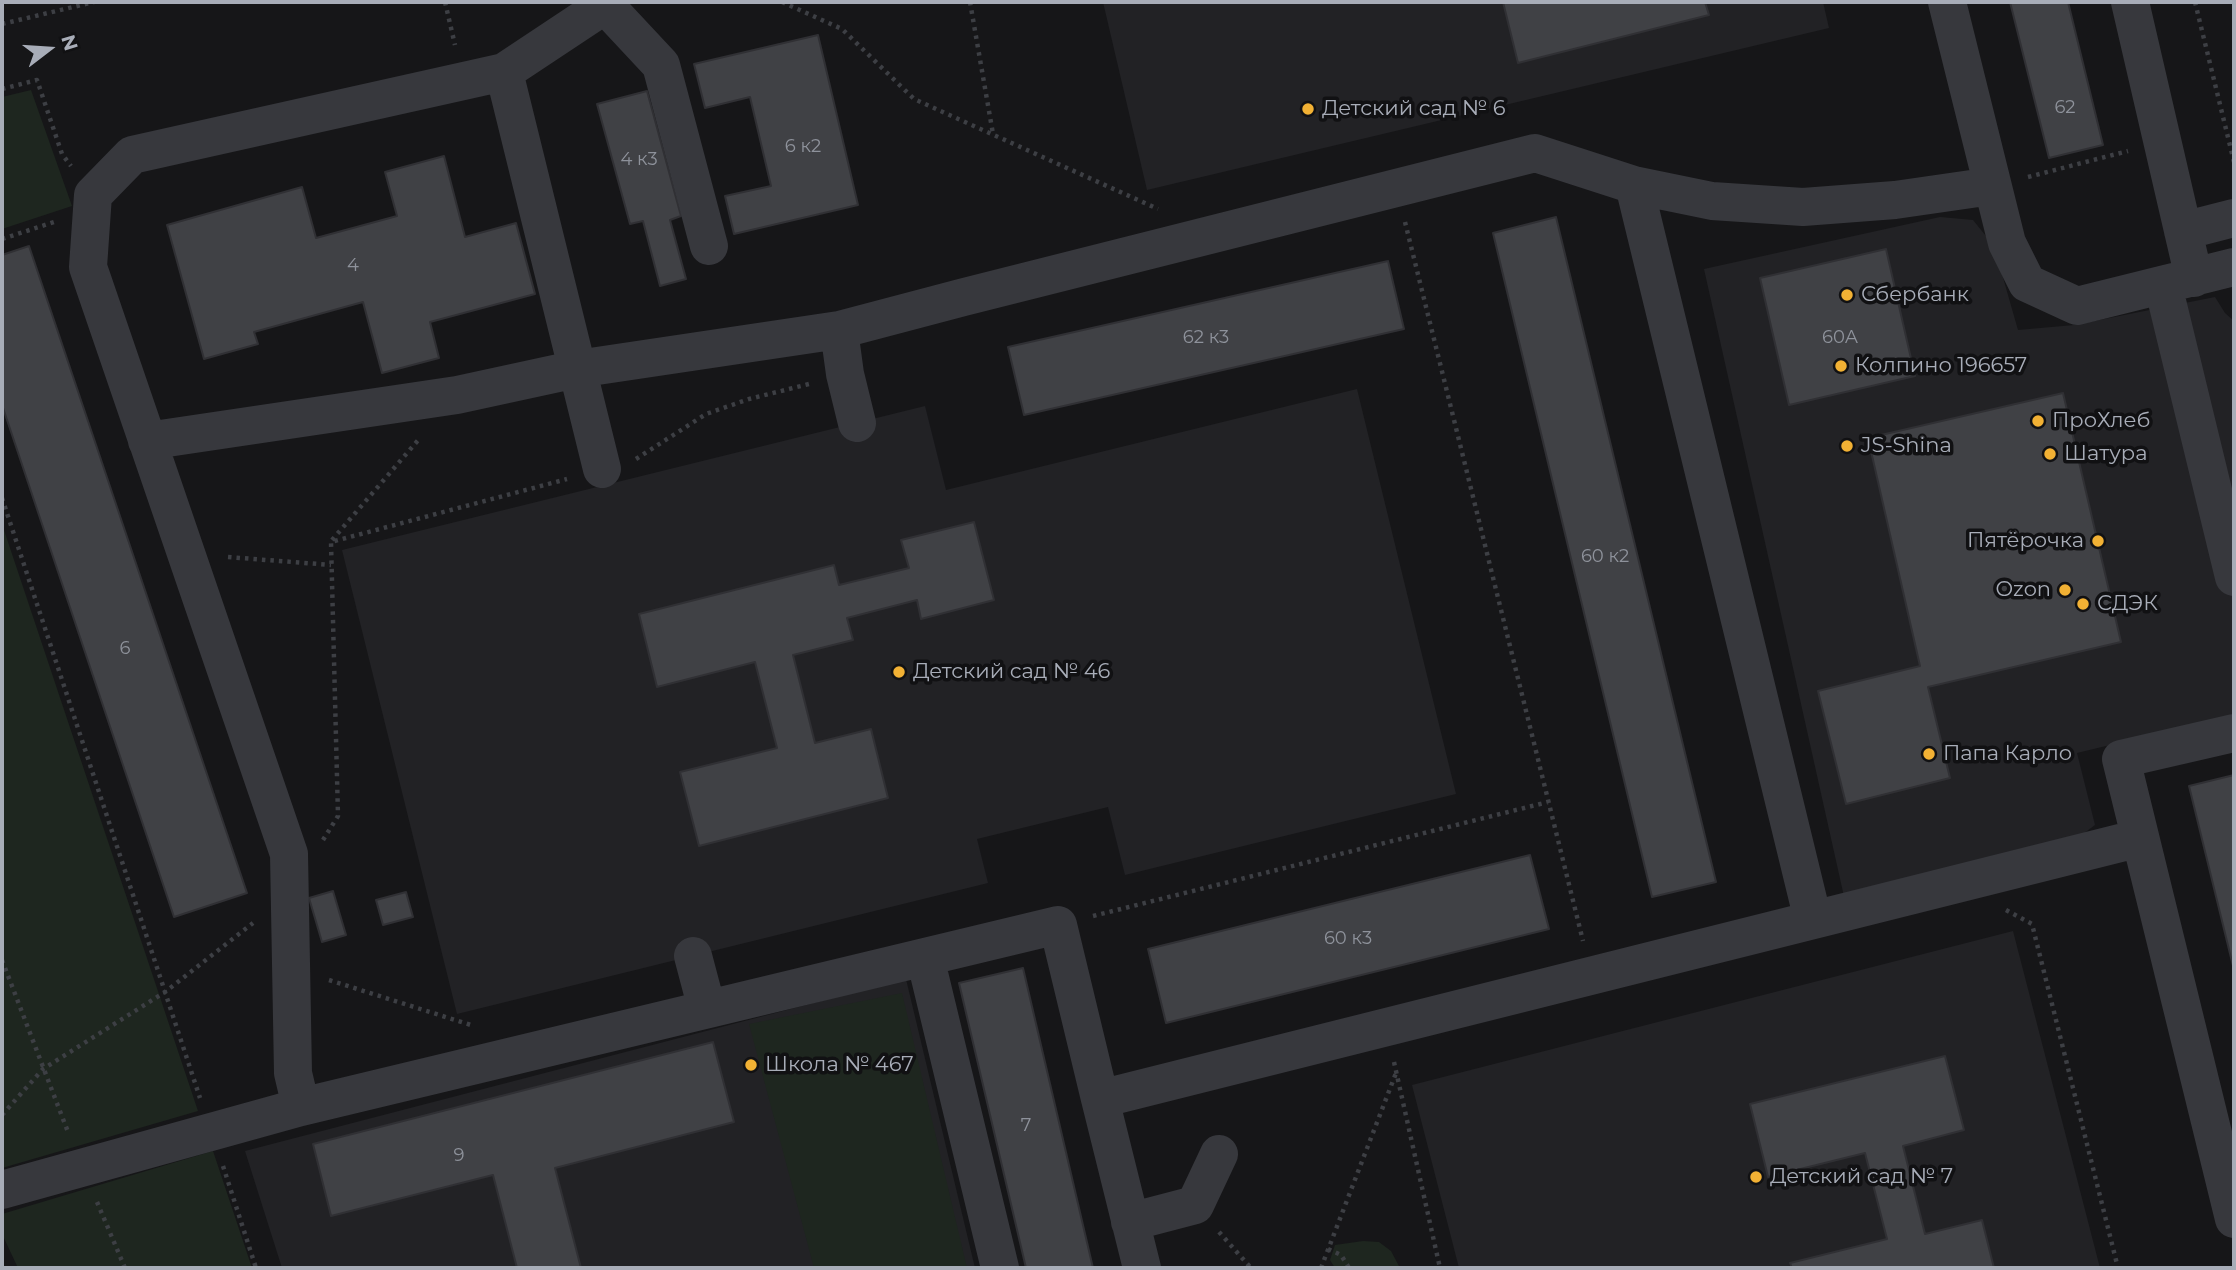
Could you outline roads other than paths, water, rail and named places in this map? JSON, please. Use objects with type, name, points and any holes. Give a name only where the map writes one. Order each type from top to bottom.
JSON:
[{"type":"lane","points":[[1947,2],[2007,243],[2027,283],[2077,306],[2234,267]]},
{"type":"lane","points":[[2130,2],[2183,231],[2178,281],[2234,577]]},
{"type":"lane","points":[[301,1107],[293,1073],[289,855],[88,267],[93,203],[132,155],[504,72],[605,4],[660,65],[709,246]]},
{"type":"lane","points":[[504,72],[602,470]]},
{"type":"lane","points":[[148,441],[457,395],[577,369],[839,330],[1535,153],[1634,185],[1712,201],[1803,207],[1895,200],[1992,186]]},
{"type":"lane","points":[[1634,185],[1813,920]]},
{"type":"lane","points":[[2183,231],[2234,218]]},
{"type":"lane","points":[[839,330],[845,374],[857,423]]},
{"type":"lane","points":[[2234,733],[2121,760],[2234,1219]]},
{"type":"lane","points":[[1100,1099],[2140,838]]},
{"type":"lane","points":[[2,1190],[301,1107],[1058,925],[1142,1268]]},
{"type":"lane","points":[[693,956],[706,1009]]},
{"type":"lane","points":[[925,957],[1000,1268]]},
{"type":"lane","points":[[1130,1222],[1195,1205],[1219,1154]]},
{"type":"place","name":"Детский сад № 6","points":[[1308,109]]},
{"type":"place","name":"Сбербанк","points":[[1847,295]]},
{"type":"place","name":"Колпино 196657","points":[[1841,366]]},
{"type":"place","name":"ПроХлеб","points":[[2038,421]]},
{"type":"place","name":"JS-Shina","points":[[1847,446]]},
{"type":"place","name":"Шатура","points":[[2050,454]]},
{"type":"place","name":"Пятёрочка","points":[[2098,541]]},
{"type":"place","name":"Ozon","points":[[2065,590]]},
{"type":"place","name":"СДЭК","points":[[2083,604]]},
{"type":"place","name":"Детский сад № 46","points":[[899,672]]},
{"type":"place","name":"Папа Карло","points":[[1929,754]]},
{"type":"place","name":"Школа № 467","points":[[751,1065]]},
{"type":"place","name":"Детский сад № 7","points":[[1756,1177]]}]
